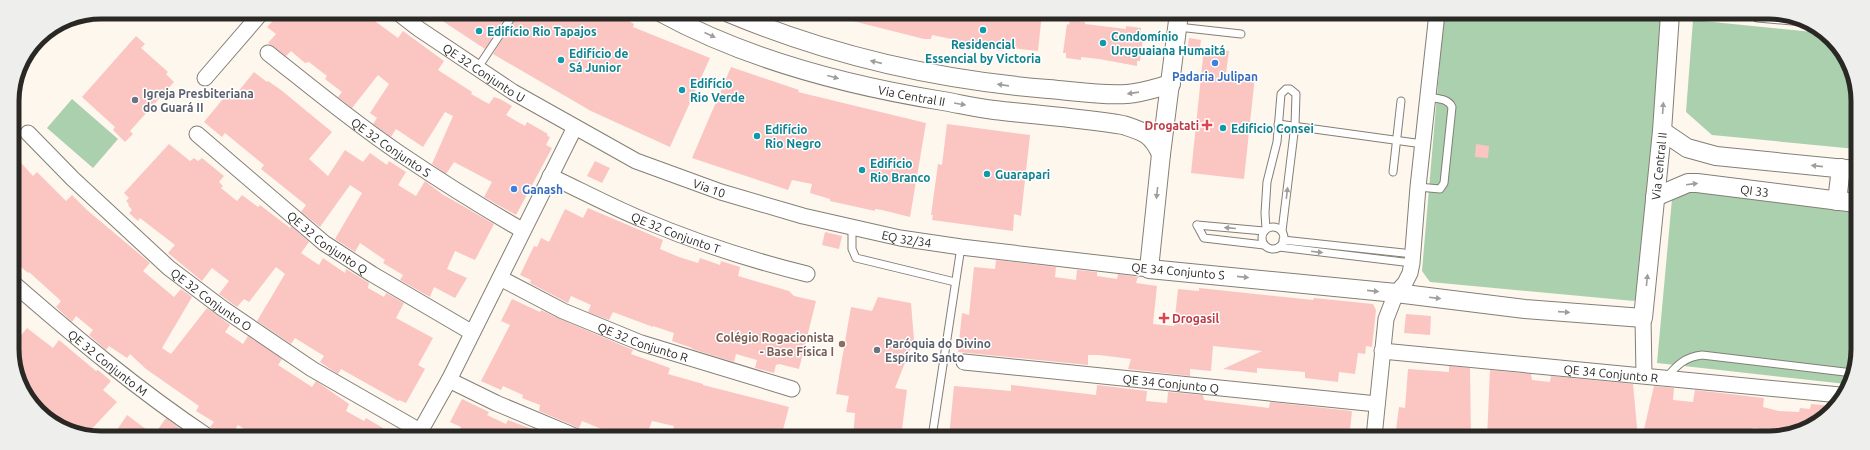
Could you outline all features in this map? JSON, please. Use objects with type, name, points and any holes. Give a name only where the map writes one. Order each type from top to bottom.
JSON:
[{"type":"street","points":[[205,78],[256,19]]},
{"type":"street","name":"QE 32 Conjunto U","points":[[407,19],[477,69],[513,92],[575,127]]},
{"type":"street","name":"Via Central II","points":[[676,19],[734,45],[800,69],[909,96],[994,110],[1123,125],[1142,131],[1155,140],[1161,154]]},
{"type":"street","name":"Via Central II","points":[[745,19],[808,43],[872,61],[909,69],[1011,86],[1126,94],[1149,91],[1171,84]]},
{"type":"street","points":[[1375,431],[1386,319],[1396,293],[1405,282],[1412,258],[1427,97],[1436,19]]},
{"type":"street","name":"Via Central II","points":[[1644,375],[1643,318],[1662,131],[1670,19]]},
{"type":"street","points":[[1149,269],[1161,154],[1178,20]]},
{"type":"street","points":[[800,69],[808,43]]},
{"type":"street","name":"QE 32 Conjunto S","points":[[268,53],[336,107],[398,153],[522,230]]},
{"type":"street","points":[[421,431],[449,380],[471,332],[500,278],[522,230],[575,127]]},
{"type":"street","name":"Via 10","points":[[575,127],[648,166],[721,192],[803,216],[852,228]]},
{"type":"street","points":[[1662,131],[1687,148],[1716,156],[1848,169],[1837,201]]},
{"type":"street","name":"QE 32 Conjunto O","points":[[28,133],[94,200],[169,268],[222,308],[312,369],[414,431]]},
{"type":"street","name":"QE 32 Conjunto Q","points":[[197,134],[324,243],[372,274],[471,332]]},
{"type":"street","name":"QE 32 Conjunto T","points":[[550,176],[641,219],[698,242],[761,262],[807,274]]},
{"type":"street","name":"QI 33","points":[[1655,197],[1688,183],[1697,182],[1851,202]]},
{"type":"street","name":"EQ 32/34","points":[[852,228],[900,238],[961,247]]},
{"type":"street","name":"QE 34 Conjunto S","points":[[961,247],[1149,269],[1396,293]]},
{"type":"street","name":"QE 32 Conjunto R","points":[[500,278],[563,311],[641,342],[792,390]]},
{"type":"street","name":"QE 32 Conjunto M","points":[[19,288],[77,339],[153,399],[200,431]]},
{"type":"street","points":[[1396,293],[1525,309],[1643,318]]},
{"type":"street","name":"QE 34 Conjunto R","points":[[1382,351],[1837,395]]},
{"type":"street","name":"QE 34 Conjunto Q","points":[[964,362],[1377,404]]},
{"type":"street","points":[[449,380],[496,403],[563,431]]},
{"type":"lane","points":[[477,69],[510,19]]},
{"type":"lane","points":[[1178,20],[1242,34]]},
{"type":"lane","points":[[1264,245],[1262,236],[1265,230],[1267,182],[1277,142],[1281,94],[1286,89],[1290,89],[1296,94],[1295,125],[1282,231],[1284,240]]},
{"type":"lane","points":[[1418,187],[1440,189],[1444,183],[1446,168],[1452,107],[1450,102],[1445,100],[1427,97]]},
{"type":"lane","points":[[1393,172],[1402,101]]},
{"type":"lane","points":[[1278,124],[1295,125],[1423,144]]},
{"type":"lane","points":[[1282,231],[1274,227],[1265,230],[1197,225],[1204,238],[1264,245],[1271,249],[1278,247],[1412,258]]},
{"type":"lane","points":[[852,228],[852,249],[856,258],[955,282]]},
{"type":"lane","points":[[1284,240],[1412,258]]},
{"type":"lane","points":[[1278,247],[1284,240]]},
{"type":"lane","points":[[933,431],[961,247]]},
{"type":"lane","points":[[1666,378],[1682,361],[1692,356],[1702,355],[1847,372]]},
{"type":"green space","points":[[1443,19],[1665,19],[1642,292],[1634,301],[1430,282],[1422,271]]},
{"type":"green space","points":[[1693,20],[1813,32],[1827,43],[1834,51],[1843,65],[1847,75],[1851,101],[1851,149],[1712,135],[1686,112]]},
{"type":"green space","points":[[72,99],[118,139],[93,168],[47,128]]},
{"type":"green space","points":[[1697,189],[1851,205],[1851,349],[1848,370],[1843,384],[1657,363],[1672,199]]},
{"type":"building","points":[[274,19],[372,19],[398,38],[403,31],[444,61],[438,70],[472,92],[471,94],[489,104],[494,97],[512,106],[506,115],[525,126],[527,122],[548,134],[547,136],[550,137],[546,145],[552,148],[516,215],[484,197],[492,182],[454,162],[446,174],[432,164],[453,116],[445,112],[423,147],[396,129],[391,137],[373,124],[377,118],[370,113],[389,84],[378,75],[352,108],[338,97],[342,92],[325,79],[327,76],[309,62],[305,63],[291,51],[286,56],[268,43],[276,34],[267,27]]},
{"type":"building","name":"Edifício Rio Tapajos","points":[[440,19],[504,19],[485,49]]},
{"type":"building","points":[[516,19],[625,19],[634,24],[633,27],[710,58],[670,147],[591,111],[493,54]]},
{"type":"building","name":"Residencial Essencial by Victoria","points":[[845,19],[1041,19],[1038,51],[1002,47],[1002,51],[960,44],[961,41],[932,35],[931,39],[924,39]]},
{"type":"building","name":"Condomínio Uruguaiana Humaitá","points":[[1070,20],[1085,22],[1085,24],[1126,29],[1126,26],[1141,28],[1141,33],[1144,33],[1140,61],[1137,61],[1137,66],[1099,59],[1081,57],[1081,60],[1066,58],[1066,53],[1063,53],[1067,24],[1069,25]]},
{"type":"building","points":[[136,36],[145,44],[141,48],[168,72],[166,74],[174,82],[130,131],[133,134],[125,142],[113,130],[115,127],[82,97]]},
{"type":"building","points":[[1189,38],[1201,40],[1199,56],[1187,54]]},
{"type":"building","name":"Edificio Consei","points":[[1204,48],[1229,51],[1226,73],[1255,76],[1244,179],[1191,173]]},
{"type":"building","points":[[731,67],[799,90],[798,92],[926,123],[910,217],[882,210],[875,209],[875,211],[830,201],[830,199],[810,193],[812,184],[792,180],[788,190],[692,158]]},
{"type":"building","points":[[254,72],[281,90],[332,132],[309,159],[328,176],[345,150],[363,162],[370,153],[387,165],[389,161],[406,172],[398,185],[416,196],[425,181],[442,194],[494,224],[475,260],[455,251],[447,269],[467,278],[455,298],[434,287],[430,297],[400,280],[403,275],[383,263],[385,260],[360,243],[355,252],[335,239],[362,193],[350,185],[320,227],[301,212],[306,205],[261,169],[264,165],[225,133],[222,137],[204,122],[227,94],[233,98]]},
{"type":"building","name":"Guarapari","points":[[947,124],[1030,135],[1021,216],[1014,214],[1013,231],[932,220],[933,215],[931,215],[938,164],[942,165]]},
{"type":"building","points":[[169,144],[190,161],[194,158],[198,161],[202,158],[224,176],[219,182],[223,186],[221,188],[237,201],[242,195],[258,207],[260,205],[290,228],[291,226],[309,242],[301,253],[319,265],[323,258],[345,273],[346,269],[369,283],[368,288],[384,297],[386,293],[404,303],[396,318],[433,338],[418,365],[425,369],[406,403],[399,400],[398,401],[341,369],[338,374],[320,362],[324,356],[295,338],[291,344],[257,321],[285,274],[276,267],[249,302],[244,299],[237,307],[219,294],[229,281],[212,268],[202,281],[168,253],[175,245],[140,218],[138,221],[129,213],[132,210],[126,201],[129,198],[124,193]]},
{"type":"building","points":[[1476,144],[1489,146],[1488,158],[1475,157]]},
{"type":"building","points":[[19,161],[33,176],[37,172],[66,201],[72,195],[87,210],[150,263],[143,271],[174,297],[181,289],[192,297],[162,348],[171,354],[207,308],[230,325],[225,332],[243,344],[248,336],[282,359],[278,365],[312,387],[316,381],[349,404],[346,411],[364,421],[366,418],[388,431],[247,431],[238,425],[234,431],[216,431],[210,427],[214,422],[196,411],[199,406],[146,369],[130,354],[127,358],[109,346],[106,350],[89,335],[93,330],[76,316],[72,322],[56,307],[61,301],[29,272],[28,273],[19,265]]},
{"type":"building","points":[[595,161],[610,168],[602,183],[587,176]]},
{"type":"building","points":[[588,208],[663,240],[660,249],[679,257],[698,263],[700,258],[720,265],[721,261],[740,267],[738,276],[789,291],[794,296],[816,301],[799,369],[779,364],[776,365],[774,373],[755,368],[757,360],[736,354],[734,362],[692,349],[672,341],[674,333],[613,312],[609,320],[588,312],[591,305],[571,296],[568,303],[530,283],[531,280],[520,275],[534,246],[537,247],[541,238],[549,242],[565,209],[583,218]]},
{"type":"building","points":[[825,232],[842,236],[839,249],[822,245]]},
{"type":"building","points":[[996,260],[1056,267],[1055,277],[1076,280],[1077,270],[1097,272],[1097,276],[1117,279],[1118,274],[1138,277],[1136,283],[1157,286],[1153,324],[1174,326],[1178,289],[1199,291],[1199,288],[1313,300],[1314,298],[1373,304],[1376,310],[1372,347],[1366,346],[1365,354],[1358,353],[1355,374],[1339,372],[1338,382],[1305,378],[1305,372],[1257,368],[1257,373],[1223,369],[1262,351],[1213,346],[1211,371],[1190,369],[1190,376],[1128,369],[1131,359],[1099,355],[1088,355],[1088,365],[958,352],[962,313],[969,315],[974,267],[995,269]]},
{"type":"building","name":"Paróquia do Divino Espírito Santo","points":[[878,297],[911,303],[914,340],[895,388],[907,390],[902,431],[854,431],[855,413],[846,412],[849,396],[836,394],[851,307],[872,311]]},
{"type":"building","points":[[512,299],[540,312],[541,310],[633,350],[631,354],[670,368],[668,374],[703,385],[789,407],[783,431],[673,431],[674,426],[652,421],[648,431],[606,431],[582,421],[579,428],[539,411],[540,405],[522,398],[523,395],[503,386],[501,390],[481,381],[510,325],[501,321]]},
{"type":"building","points":[[1406,314],[1431,316],[1430,335],[1404,333]]},
{"type":"building","points":[[27,328],[53,348],[59,340],[96,371],[98,370],[111,381],[103,390],[117,402],[91,430],[75,427],[60,420],[43,407],[27,385],[23,375],[19,354],[19,338]]},
{"type":"building","points":[[1449,366],[1470,368],[1471,431],[1396,431],[1399,407],[1405,408],[1408,369],[1449,372]]},
{"type":"building","points":[[1490,370],[1531,374],[1532,380],[1550,382],[1551,376],[1633,384],[1637,431],[1487,431]]},
{"type":"building","points":[[1011,385],[1096,395],[1097,385],[1147,391],[1146,401],[1167,403],[1168,392],[1203,395],[1204,400],[1269,408],[1270,402],[1352,411],[1350,430],[1347,431],[950,431],[954,386],[1011,391]]},
{"type":"building","points":[[1654,386],[1674,388],[1673,400],[1693,402],[1695,390],[1764,398],[1763,407],[1779,411],[1799,412],[1800,408],[1810,409],[1811,404],[1828,406],[1819,414],[1800,425],[1775,431],[1753,428],[1753,431],[1644,431]]},
{"type":"building","points":[[462,399],[489,412],[487,415],[506,424],[508,420],[537,431],[459,431],[461,427],[450,422]]},
{"type":"building","points":[[127,415],[149,431],[116,431]]},
{"type":"building","points":[[166,418],[179,428],[177,431],[157,431]]},
{"type":"place","name":"Residencial Essencial by Victoria","points":[[983,30]]},
{"type":"place","name":"Edifício Rio Tapajos","points":[[479,31]]},
{"type":"place","name":"Condomínio Uruguaiana Humaitá","points":[[1103,43]]},
{"type":"place","name":"Edifício de Sá Junior","points":[[561,60]]},
{"type":"place","name":"Padaria Julipan","points":[[1215,63]]},
{"type":"place","name":"Edifício Rio Verde","points":[[682,90]]},
{"type":"place","name":"Igreja Presbiteriana do Guará II","points":[[135,100]]},
{"type":"place","name":"Drogatati","points":[[1207,125]]},
{"type":"place","name":"Edificio Consei","points":[[1223,128]]},
{"type":"place","name":"Edifício Rio Negro","points":[[757,136]]},
{"type":"place","name":"Edifício Rio Branco","points":[[862,170]]},
{"type":"place","name":"Guarapari","points":[[987,174]]},
{"type":"place","name":"Ganash","points":[[514,189]]},
{"type":"place","name":"Drogasil","points":[[1164,318]]},
{"type":"place","name":"Colégio Rogacionista - Base Física I","points":[[842,344]]},
{"type":"place","name":"Paróquia do Divino Espírito Santo","points":[[877,350]]}]
